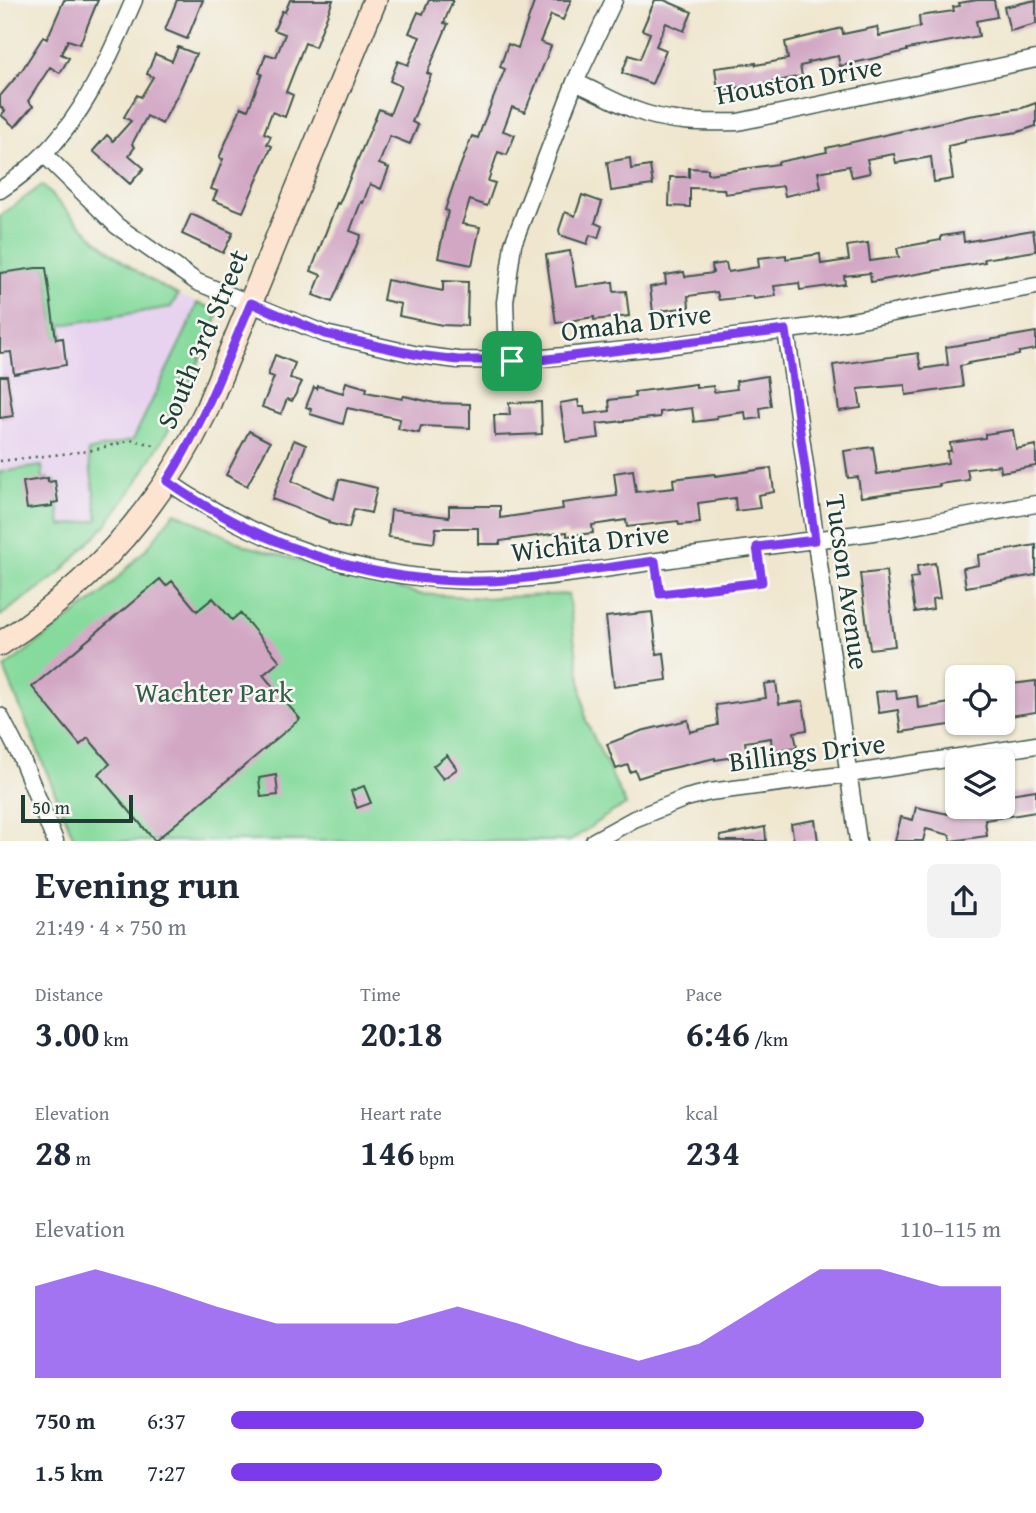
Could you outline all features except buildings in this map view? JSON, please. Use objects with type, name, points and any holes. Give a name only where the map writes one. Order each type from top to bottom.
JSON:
[{"type":"street","points":[[0,190],[45,155],[90,96],[134,0]]},
{"type":"street","name":"South 3rd Street","points":[[0,643],[26,627],[75,588],[105,559],[150,506],[184,456],[206,411],[375,0]]},
{"type":"street","points":[[512,361],[506,331],[505,302],[513,244],[575,82],[614,0]]},
{"type":"street","name":"Houston Drive","points":[[575,82],[650,115],[689,122],[738,122],[1036,59]]},
{"type":"street","name":"Omaha Drive","points":[[45,155],[108,218],[197,282],[325,334],[418,355],[458,360],[512,361],[658,347],[835,324],[1036,286]]},
{"type":"street","name":"Tucson Avenue","points":[[786,330],[858,841]]},
{"type":"street","name":"Wichita Drive","points":[[167,481],[237,524],[320,557],[396,574],[451,580],[517,579],[901,528],[1036,504]]},
{"type":"street","points":[[0,716],[21,757],[55,841]]},
{"type":"street","name":"Billings Drive","points":[[594,841],[634,819],[686,798],[710,792],[1036,745]]},
{"type":"lane","points":[[655,561],[660,594],[762,582],[757,547]]},
{"type":"path","points":[[0,461],[88,450],[133,440],[158,446]]},
{"type":"shaded area","points":[[42,185],[86,232],[134,272],[178,295],[220,311],[175,419],[137,482],[104,527],[59,574],[0,616],[0,216]]},
{"type":"green space","points":[[42,185],[73,218],[121,260],[178,295],[171,307],[61,325],[63,338],[56,339],[46,268],[1,273],[0,267],[0,216]]},
{"type":"green space","points":[[197,303],[220,311],[175,419],[137,482],[104,527],[59,574],[0,616],[0,472],[42,466],[43,479],[55,481],[61,526],[98,520],[88,451],[133,440]]},
{"type":"green space","name":"Wachter Park","points":[[175,512],[247,546],[419,594],[484,598],[568,594],[586,721],[626,805],[570,841],[75,841],[4,668],[103,593],[147,548]]},
{"type":"route","points":[[251,303],[325,334],[418,355],[458,360],[512,361],[658,347],[786,330],[815,540],[757,547],[762,582],[660,594],[655,561],[517,579],[451,580],[407,576],[320,557],[278,542],[237,524],[167,481],[184,456],[206,411],[251,303]]}]
